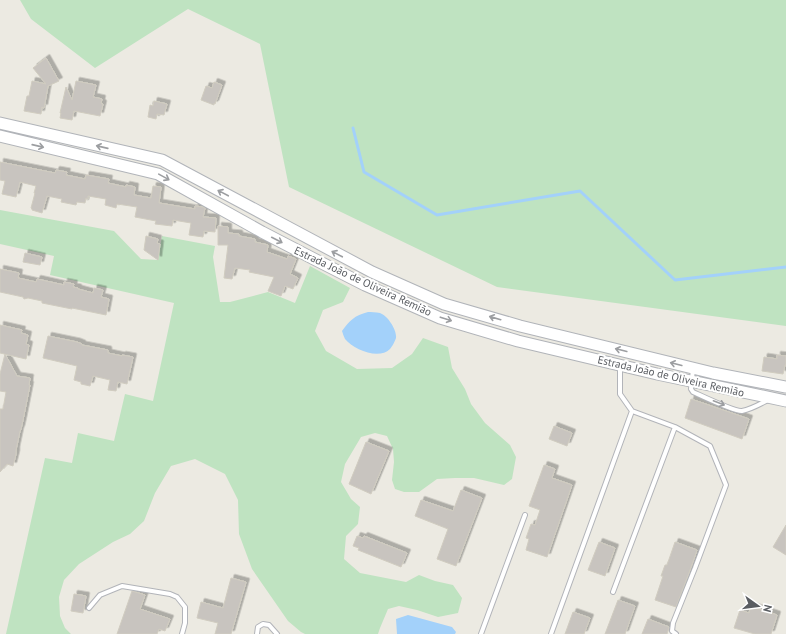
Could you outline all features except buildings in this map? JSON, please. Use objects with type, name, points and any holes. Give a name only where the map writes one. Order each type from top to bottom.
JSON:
[{"type":"main road","name":"Estrada João de Oliveira Remião","points":[[0,123],[162,160],[372,272],[444,304],[520,326],[694,368],[786,387]]},
{"type":"main road","name":"Estrada João de Oliveira Remião","points":[[0,136],[158,174],[301,253],[365,285],[440,318],[518,341],[657,374],[786,401]]},
{"type":"lane","points":[[620,365],[620,394],[632,411],[675,427],[710,446],[726,485],[695,568],[672,623],[671,633],[676,634]]},
{"type":"lane","points":[[694,368],[691,389],[693,392],[715,402],[741,411],[772,399]]},
{"type":"lane","points":[[551,634],[632,411]]},
{"type":"lane","points":[[613,592],[675,427]]},
{"type":"lane","points":[[481,634],[525,515]]},
{"type":"lane","points":[[89,608],[100,596],[122,586],[170,594],[177,597],[184,607],[185,624],[182,634]]},
{"type":"lane","points":[[257,634],[258,627],[263,624],[269,625],[277,634]]},
{"type":"green space","points":[[20,0],[786,0],[786,326],[497,287],[289,187],[260,44],[188,9],[95,68],[31,19]]},
{"type":"green space","points":[[0,210],[114,231],[141,259],[158,260],[162,236],[215,246],[213,257],[220,302],[230,302],[268,292],[295,303],[310,266],[350,288],[343,302],[323,310],[315,331],[326,351],[357,369],[392,368],[412,354],[423,338],[448,347],[452,368],[465,389],[471,404],[485,423],[510,445],[516,457],[512,479],[504,485],[474,478],[437,479],[419,492],[404,492],[395,489],[392,480],[394,462],[393,449],[387,436],[375,433],[361,437],[345,464],[341,482],[351,499],[360,507],[358,524],[346,536],[344,559],[360,573],[406,582],[419,575],[435,581],[453,585],[462,598],[458,613],[438,617],[399,606],[388,609],[378,634],[305,634],[301,632],[288,621],[252,569],[239,534],[238,500],[225,474],[195,459],[171,466],[155,493],[144,521],[130,534],[113,542],[79,564],[64,580],[59,597],[60,616],[65,628],[71,634],[6,634],[45,458],[72,463],[78,433],[114,441],[125,394],[153,401],[174,303],[50,275],[54,256],[0,244]]},
{"type":"water","points":[[368,312],[383,315],[389,320],[396,335],[391,348],[380,354],[373,354],[354,347],[345,338],[342,331],[353,319]]},
{"type":"water","points":[[408,615],[452,627],[456,632],[455,634],[397,634],[396,619]]},
{"type":"waterway","points":[[353,128],[364,172],[437,215],[580,191],[675,280],[786,267]]}]
